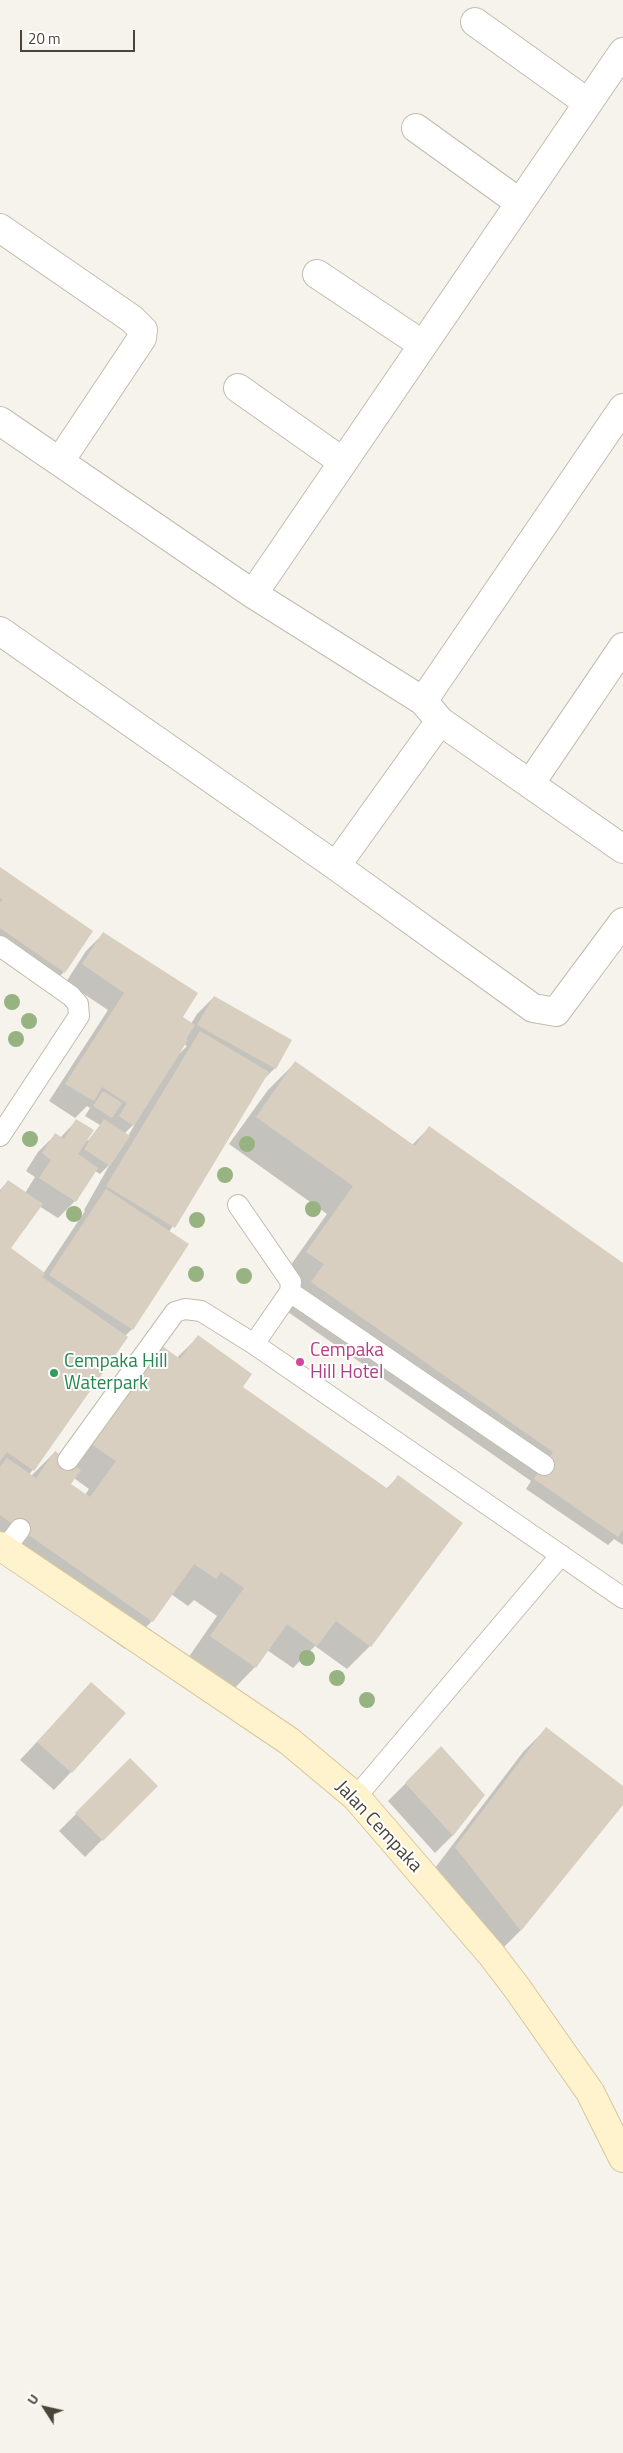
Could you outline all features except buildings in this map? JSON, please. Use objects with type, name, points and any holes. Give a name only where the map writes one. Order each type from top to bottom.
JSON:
[{"type":"main road","name":"Jalan Cempaka","points":[[8,1541],[289,1741],[356,1797],[491,1954],[517,1988],[590,2092],[623,2158]]},
{"type":"street","points":[[475,22],[588,103]]},
{"type":"street","points":[[253,594],[623,52]]},
{"type":"street","points":[[416,128],[520,202]]},
{"type":"street","points":[[0,228],[132,319],[143,330],[142,338],[60,462]]},
{"type":"street","points":[[317,274],[423,345]]},
{"type":"street","points":[[238,388],[343,462]]},
{"type":"street","points":[[336,866],[623,408]]},
{"type":"street","points":[[0,421],[253,594],[432,711],[530,784],[623,849]]},
{"type":"street","points":[[0,631],[336,866],[533,1008],[547,1012],[556,1012],[623,922]]},
{"type":"street","points":[[530,784],[623,647]]},
{"type":"lane","points":[[0,946],[71,996],[78,1004],[79,1016],[0,1136]]},
{"type":"lane","points":[[238,1205],[290,1282],[290,1292],[254,1344]]},
{"type":"lane","points":[[290,1292],[544,1464]]},
{"type":"lane","points":[[68,1460],[175,1312],[185,1309],[201,1311],[254,1344],[623,1598]]},
{"type":"lane","points":[[356,1797],[561,1555]]},
{"type":"place","name":"Cempaka Hill Hotel","points":[[300,1362]]},
{"type":"place","name":"Cempaka Hill Waterpark","points":[[54,1373]]}]
